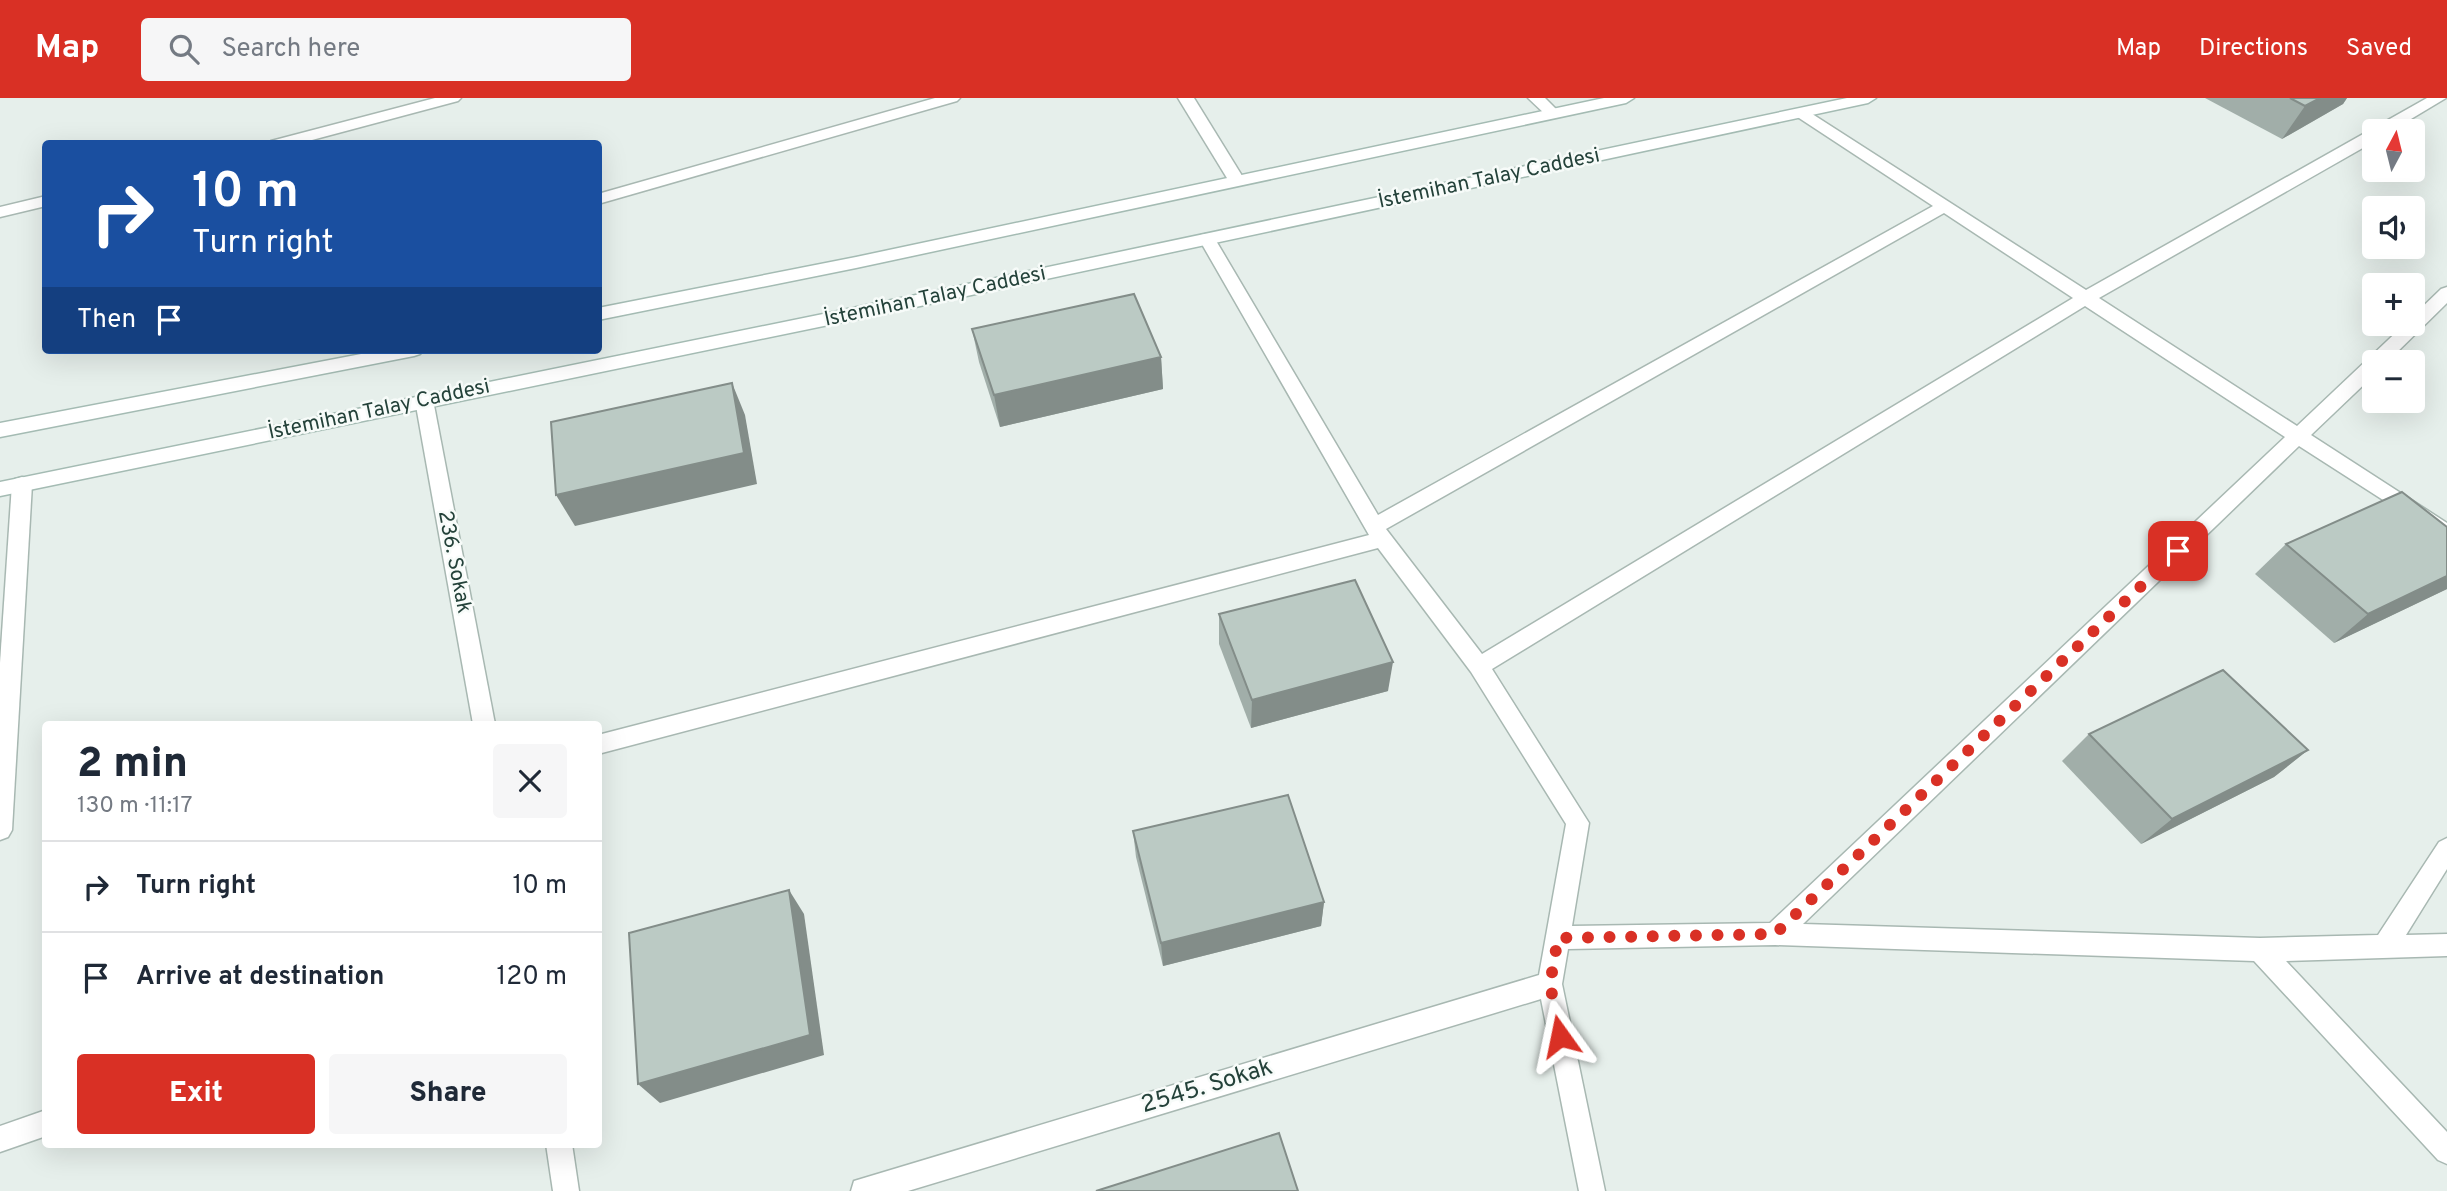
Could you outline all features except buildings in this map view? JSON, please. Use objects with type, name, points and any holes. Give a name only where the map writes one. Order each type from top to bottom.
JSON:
[{"type":"street","points":[[292,140],[453,98]]},
{"type":"street","points":[[602,198],[952,98]]},
{"type":"street","points":[[1186,98],[1236,179]]},
{"type":"street","points":[[1536,98],[1552,113]]},
{"type":"street","points":[[602,313],[805,274],[1236,179],[1626,98]]},
{"type":"street","name":"İstemihan Talay Caddesi","points":[[0,489],[911,302],[1868,98]]},
{"type":"street","points":[[2401,119],[2438,98]]},
{"type":"street","points":[[1801,113],[2447,533]]},
{"type":"street","points":[[1479,666],[2086,298],[2362,141]]},
{"type":"street","points":[[0,212],[42,202]]},
{"type":"street","points":[[602,744],[1379,532],[1943,207]]},
{"type":"street","points":[[1207,239],[1379,532],[1479,666],[1578,823],[1550,984],[1592,1191]]},
{"type":"street","points":[[2388,350],[2447,293]]},
{"type":"street","points":[[0,430],[393,354]]},
{"type":"street","points":[[1775,934],[2362,375]]},
{"type":"street","name":"236. Sokak","points":[[424,400],[483,721]]},
{"type":"street","points":[[0,830],[22,484]]},
{"type":"street","points":[[2384,947],[2447,849]]},
{"type":"street","points":[[1558,938],[1775,934],[2260,950],[2447,945]]},
{"type":"street","points":[[2260,950],[2447,1151]]},
{"type":"street","name":"2545. Sokak","points":[[864,1191],[1550,984]]},
{"type":"street","points":[[0,1139],[42,1123]]},
{"type":"street","points":[[560,1148],[566,1191]]},
{"type":"route","points":[[1560,1036],[1550,984],[1558,938],[1775,934],[2178,551]]}]
